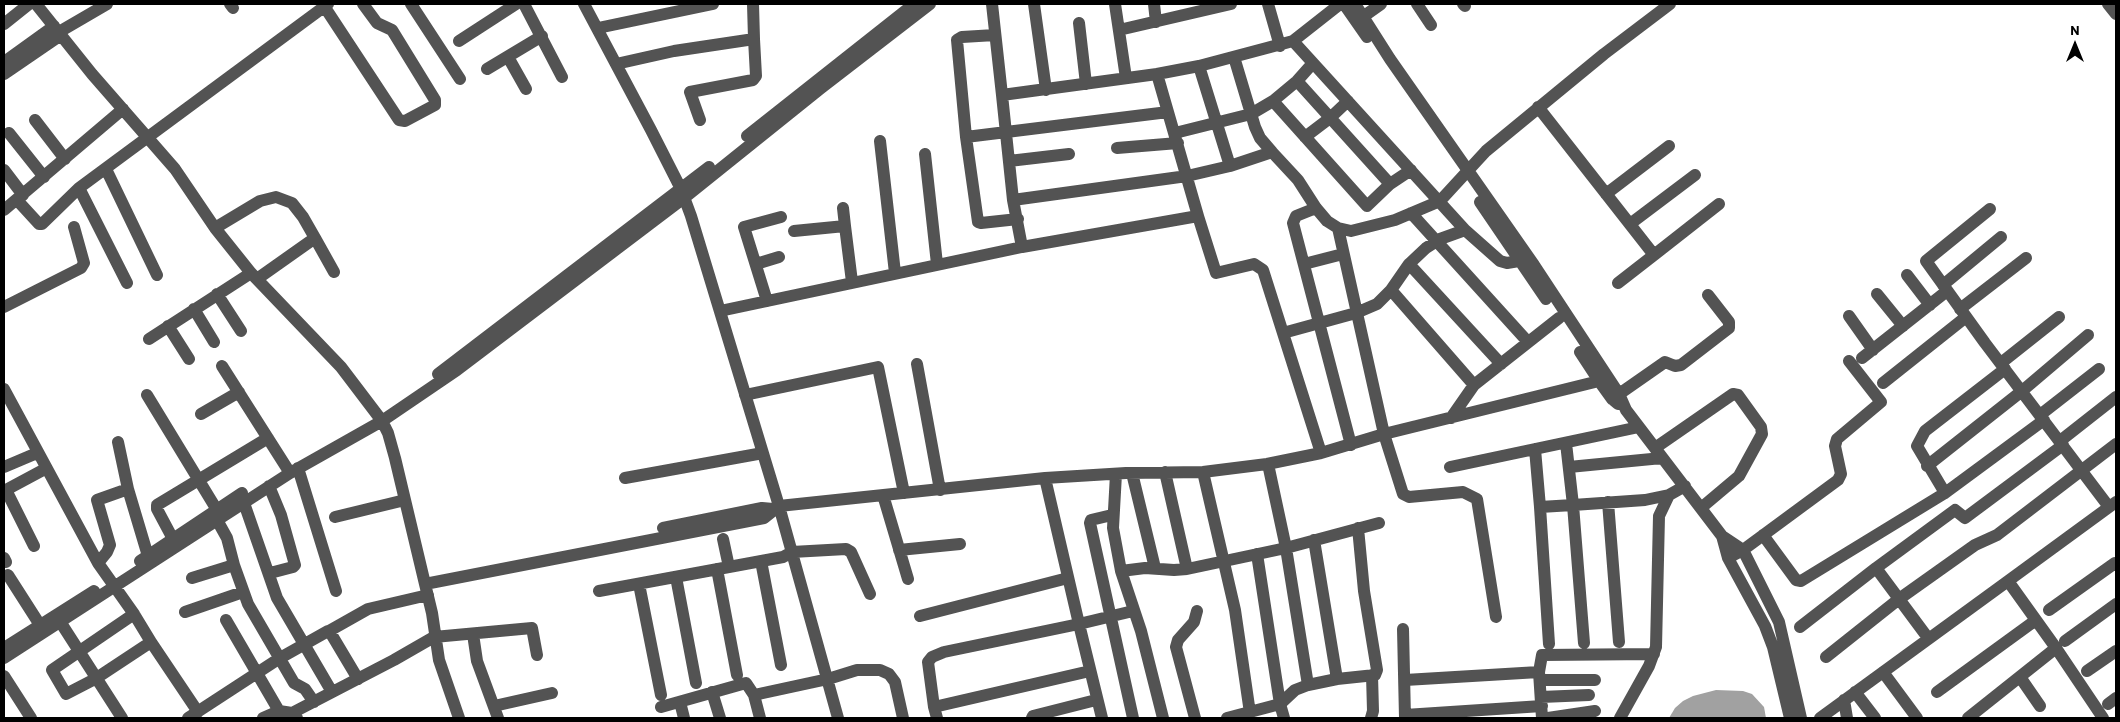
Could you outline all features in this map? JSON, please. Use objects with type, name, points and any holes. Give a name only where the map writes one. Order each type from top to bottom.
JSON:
[{"type":"street","points":[[4,24],[30,4]]},
{"type":"street","points":[[36,4],[175,169],[215,228],[254,276],[342,367],[380,418],[388,434],[425,584],[432,613],[434,637],[439,660],[459,718]]},
{"type":"street","points":[[74,22],[94,4]]},
{"type":"street","points":[[4,62],[74,22],[90,16],[107,4]]},
{"type":"street","points":[[4,170],[20,198],[40,224],[80,188],[147,136],[326,5],[400,120],[405,121],[434,105],[435,100],[392,30],[377,23],[364,4]]},
{"type":"street","points":[[411,4],[460,79]]},
{"type":"street","points":[[459,41],[516,4]]},
{"type":"street","points":[[524,4],[562,77]]},
{"type":"street","points":[[584,4],[682,194],[763,453],[776,508],[792,552],[838,718]]},
{"type":"street","points":[[598,28],[713,4]]},
{"type":"street","points":[[700,120],[690,92],[753,80],[756,76],[753,4]]},
{"type":"street","points":[[4,648],[40,625],[113,584],[291,469],[450,376],[519,325],[914,4]]},
{"type":"street","points":[[902,14],[930,4]]},
{"type":"street","points":[[992,4],[1009,161],[1022,247]]},
{"type":"street","points":[[1034,4],[1046,90]]},
{"type":"street","points":[[1115,4],[1126,78]]},
{"type":"street","points":[[1154,4],[1156,22]]},
{"type":"street","points":[[1119,30],[1156,22],[1198,8],[1231,4]]},
{"type":"street","points":[[1268,4],[1280,46]]},
{"type":"street","points":[[1002,95],[1158,74],[1280,46],[1293,41],[1340,4]]},
{"type":"street","points":[[1344,4],[1359,19],[1390,59],[1615,397],[1722,536],[1743,550],[1779,622],[1801,718]]},
{"type":"street","points":[[1355,4],[1359,19]]},
{"type":"street","points":[[1359,19],[1381,4]]},
{"type":"street","points":[[1417,4],[1431,25]]},
{"type":"street","points":[[1234,57],[1250,114],[1260,138],[1298,180],[1327,221],[1338,228],[1351,231],[1381,224],[1440,201],[1486,151],[1538,107],[1670,4]]},
{"type":"street","points":[[2108,4],[2116,14]]},
{"type":"street","points":[[1079,23],[1086,84]]},
{"type":"street","points":[[4,74],[58,31]]},
{"type":"street","points":[[995,35],[962,37],[957,40],[966,137],[978,222],[1018,219]]},
{"type":"street","points":[[487,69],[542,36]]},
{"type":"street","points":[[616,64],[674,51],[754,39]]},
{"type":"street","points":[[1293,41],[1466,230],[1500,261],[1506,263],[1519,261]]},
{"type":"street","points":[[508,57],[526,89]]},
{"type":"street","points":[[1117,148],[1177,138],[1216,123],[1250,114],[1273,101],[1297,81],[1313,63]]},
{"type":"street","points":[[1198,66],[1230,166]]},
{"type":"street","points":[[1158,74],[1216,273],[1254,264],[1263,270],[1321,453]]},
{"type":"street","points":[[1297,81],[1390,184]]},
{"type":"street","points":[[1273,101],[1381,224]]},
{"type":"street","points":[[1305,137],[1348,101]]},
{"type":"street","points":[[1538,107],[1654,255]]},
{"type":"street","points":[[4,210],[123,109]]},
{"type":"street","points":[[966,137],[1168,112]]},
{"type":"street","points":[[35,120],[65,159]]},
{"type":"street","points":[[9,133],[44,177]]},
{"type":"street","points":[[880,141],[895,273]]},
{"type":"street","points":[[1606,194],[1669,146]]},
{"type":"street","points":[[1014,200],[1188,176],[1230,166],[1272,152]]},
{"type":"street","points":[[926,154],[937,264]]},
{"type":"street","points":[[1009,161],[1069,154]]},
{"type":"street","points":[[106,169],[157,275]]},
{"type":"street","points":[[1366,206],[1390,184],[1411,170]]},
{"type":"street","points":[[1466,173],[1519,261],[1603,379]]},
{"type":"street","points":[[1630,224],[1695,175]]},
{"type":"street","points":[[80,188],[127,283]]},
{"type":"street","points":[[215,228],[260,201],[276,197],[292,203],[303,217],[334,272]]},
{"type":"street","points":[[1618,283],[1720,204]]},
{"type":"street","points":[[843,208],[852,282]]},
{"type":"street","points":[[1316,208],[1296,216],[1293,223],[1351,445]]},
{"type":"street","points":[[1820,718],[2113,504],[2083,471],[2042,418],[1926,261],[1990,209]]},
{"type":"street","points":[[1410,213],[1528,342]]},
{"type":"street","points":[[720,311],[1022,247],[1198,216]]},
{"type":"street","points":[[767,301],[744,227],[781,217]]},
{"type":"street","points":[[794,231],[845,226]]},
{"type":"street","points":[[4,307],[81,268],[84,262],[74,227]]},
{"type":"street","points":[[1338,228],[1384,434],[1397,479],[1406,496],[1463,492],[1476,499],[1496,617]]},
{"type":"street","points":[[1283,333],[1356,313],[1377,304],[1391,290],[1409,264],[1435,242],[1466,230]]},
{"type":"street","points":[[1728,558],[1743,550],[1838,480],[1841,474],[1835,446],[1837,439],[1881,402],[1856,359],[1873,350],[1930,305],[1945,288],[2001,237]]},
{"type":"street","points":[[149,339],[217,294],[254,276],[315,238]]},
{"type":"street","points":[[1304,264],[1343,254]]},
{"type":"street","points":[[756,264],[779,257]]},
{"type":"street","points":[[1883,382],[2026,258]]},
{"type":"street","points":[[1409,264],[1501,364]]},
{"type":"street","points":[[1906,276],[1930,305]]},
{"type":"street","points":[[1391,290],[1474,385]]},
{"type":"street","points":[[217,294],[241,332]]},
{"type":"street","points":[[1877,294],[1903,326]]},
{"type":"street","points":[[1615,397],[1665,362],[1668,361],[1675,366],[1681,365],[1729,328],[1729,322],[1708,295]]},
{"type":"street","points":[[194,309],[214,342]]},
{"type":"street","points":[[1849,316],[1873,350]]},
{"type":"street","points":[[1945,493],[1927,466],[1917,446],[1925,431],[2059,317]]},
{"type":"street","points":[[1451,418],[1474,385],[1559,318]]},
{"type":"street","points":[[168,326],[189,359]]},
{"type":"street","points":[[1927,466],[2022,391],[2088,335]]},
{"type":"street","points":[[917,364],[940,490]]},
{"type":"street","points":[[222,366],[268,438],[291,469],[336,591]]},
{"type":"street","points":[[745,396],[878,367],[904,493]]},
{"type":"street","points":[[1764,535],[1796,580],[1801,581],[1945,493],[2042,418],[2099,369]]},
{"type":"street","points":[[4,389],[45,469],[98,562],[134,614],[193,715],[280,658],[362,612],[425,584],[762,508],[1045,478],[1132,473],[1203,472],[1268,464],[1321,453],[1384,434],[1603,379]]},
{"type":"street","points":[[201,414],[239,392]]},
{"type":"street","points":[[1569,467],[1658,453],[1733,394],[1738,395],[1761,427],[1762,434],[1739,476],[1701,508]]},
{"type":"street","points":[[147,395],[199,479],[218,515],[248,604],[294,683],[305,689],[314,702]]},
{"type":"street","points":[[1800,627],[1955,510],[1965,518],[2062,443],[2116,397]]},
{"type":"street","points":[[1450,468],[1639,427]]},
{"type":"street","points":[[173,539],[156,506],[268,438]]},
{"type":"street","points":[[118,442],[128,490],[148,556]]},
{"type":"street","points":[[1566,443],[1584,643]]},
{"type":"street","points":[[1826,657],[1899,599],[1976,545],[1997,535],[2116,444]]},
{"type":"street","points":[[1535,449],[1549,644]]},
{"type":"street","points":[[4,467],[37,453]]},
{"type":"street","points":[[625,478],[763,453]]},
{"type":"street","points":[[1268,464],[1286,548],[1308,685]]},
{"type":"street","points":[[34,546],[5,490],[45,469]]},
{"type":"street","points":[[4,658],[61,623],[173,539],[244,503],[291,469]]},
{"type":"street","points":[[1165,472],[1187,569]]},
{"type":"street","points":[[1203,472],[1235,610],[1252,714]]},
{"type":"street","points":[[1132,473],[1155,568]]},
{"type":"street","points":[[1116,474],[1112,515],[1122,571],[1163,718]]},
{"type":"street","points":[[1045,478],[1096,700],[1102,718]]},
{"type":"street","points":[[269,486],[281,515],[295,565],[270,573]]},
{"type":"street","points":[[1540,507],[1645,500],[1670,495],[1685,486]]},
{"type":"street","points":[[98,562],[107,552],[110,545],[96,500],[128,490]]},
{"type":"street","points":[[1620,718],[1649,666],[1656,647],[1658,516],[1670,495]]},
{"type":"street","points":[[883,496],[908,579]]},
{"type":"street","points":[[335,517],[404,500]]},
{"type":"street","points":[[1608,502],[1619,642]]},
{"type":"street","points":[[244,503],[270,573],[277,598],[332,692]]},
{"type":"street","points":[[1112,515],[1091,520],[1090,523],[1133,718]]},
{"type":"street","points":[[1122,571],[1155,568],[1187,569],[1286,548],[1379,523]]},
{"type":"street","points":[[1227,718],[1252,714],[1280,704],[1295,690],[1308,685],[1375,674],[1377,670],[1364,591],[1358,528]]},
{"type":"street","points":[[1722,536],[1728,558],[1768,633],[1790,718]]},
{"type":"street","points":[[723,539],[723,568],[737,675]]},
{"type":"street","points":[[1314,540],[1337,679]]},
{"type":"street","points":[[899,550],[960,544]]},
{"type":"street","points":[[599,591],[783,557],[792,552],[848,550],[870,594]]},
{"type":"street","points":[[1257,554],[1280,704],[1284,718]]},
{"type":"street","points":[[760,561],[781,665]]},
{"type":"street","points":[[2050,610],[2116,563]]},
{"type":"street","points":[[192,578],[234,565]]},
{"type":"street","points":[[1876,568],[1928,638]]},
{"type":"street","points":[[8,575],[40,625]]},
{"type":"street","points":[[676,577],[696,682]]},
{"type":"street","points":[[920,616],[1068,578]]},
{"type":"street","points":[[2008,581],[2036,620],[2061,645],[2103,718]]},
{"type":"street","points":[[640,584],[661,701],[680,702],[746,683],[754,695],[760,718]]},
{"type":"street","points":[[184,612],[243,592]]},
{"type":"street","points":[[1968,718],[2116,604]]},
{"type":"street","points":[[1090,671],[935,713],[928,662],[932,657],[944,652],[1133,611]]},
{"type":"street","points":[[1194,718],[1176,647],[1178,640],[1194,622],[1197,611]]},
{"type":"street","points":[[134,614],[52,670],[66,694],[95,679],[151,642]]},
{"type":"street","points":[[226,620],[279,710],[295,716],[314,702],[434,637],[532,628],[537,655]]},
{"type":"street","points":[[1937,692],[2036,620]]},
{"type":"street","points":[[61,623],[95,679],[122,718]]},
{"type":"street","points":[[1403,629],[1405,716],[1542,707],[1589,695]]},
{"type":"street","points":[[329,631],[358,679]]},
{"type":"street","points":[[473,634],[477,660],[496,712],[552,693]]},
{"type":"street","points":[[2087,671],[2116,651]]},
{"type":"street","points":[[1542,707],[1540,676],[1541,656],[1544,654],[1654,654]]},
{"type":"street","points":[[754,695],[828,679],[857,670],[880,670],[889,674],[895,682],[903,718]]},
{"type":"street","points":[[1883,672],[1917,718]]},
{"type":"street","points":[[1371,718],[1373,712],[1372,675]]},
{"type":"street","points":[[4,676],[8,693],[32,718]]},
{"type":"street","points":[[1405,680],[1540,676],[1596,680]]},
{"type":"street","points":[[2020,677],[2040,706]]},
{"type":"street","points":[[712,692],[720,718]]},
{"type":"street","points":[[1855,692],[1875,718]]},
{"type":"street","points":[[1032,718],[1033,716],[1096,700]]},
{"type":"street","points":[[1844,700],[1847,718]]},
{"type":"street","points":[[680,702],[684,718]]},
{"type":"street","points":[[263,718],[279,710]]},
{"type":"street","points":[[1548,718],[1595,711]]},
{"type":"shaded area","points":[[1716,690],[1743,691],[1752,694],[1764,707],[1766,718],[1669,718],[1675,708],[1683,701],[1693,696]]}]
